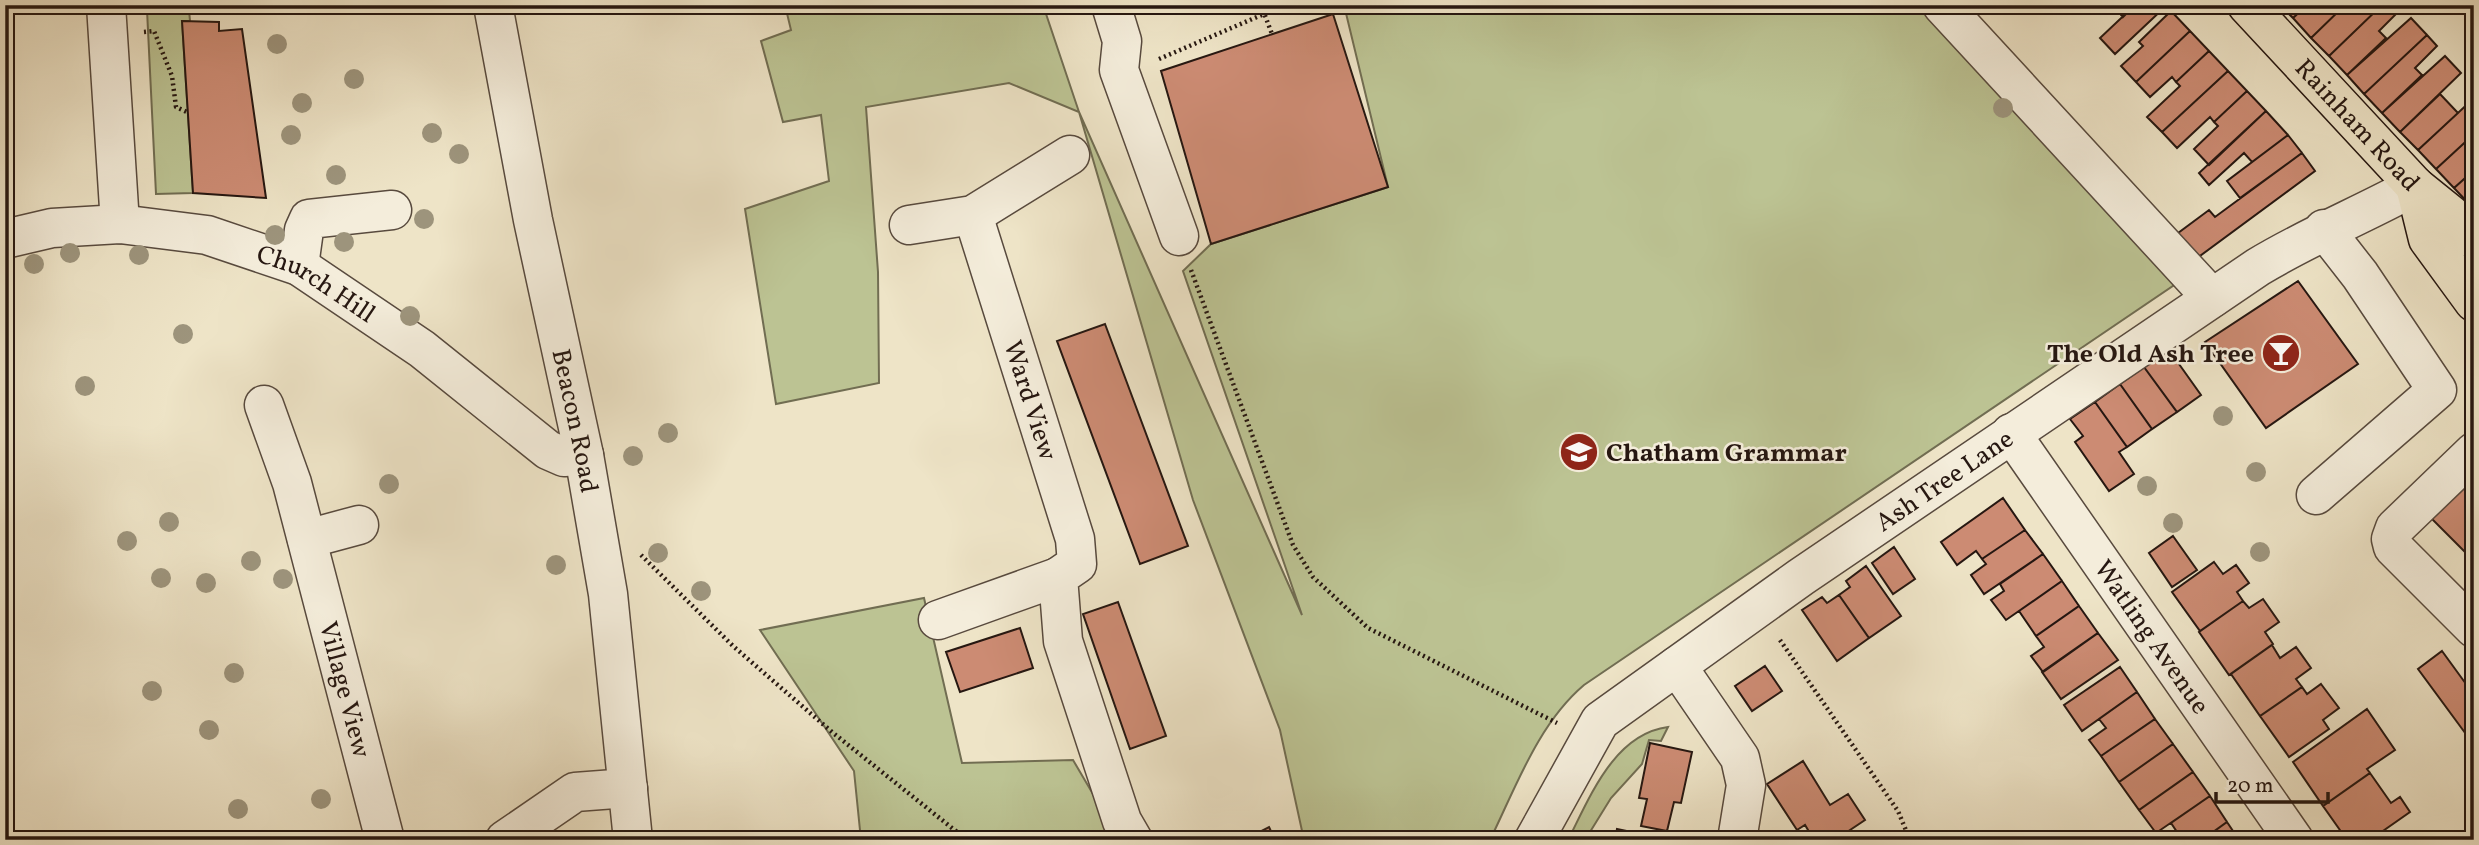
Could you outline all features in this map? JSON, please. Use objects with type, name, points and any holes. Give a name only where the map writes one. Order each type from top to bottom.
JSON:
[{"type":"main road","name":"Rainham Road","points":[[2247,5],[2415,186],[2451,215],[2474,240]]},
{"type":"main road","points":[[2415,186],[2428,239],[2474,302]]},
{"type":"street","name":"Beacon Road","points":[[492,5],[533,220],[594,508],[610,608],[632,840]]},
{"type":"street","points":[[1111,5],[1122,41],[1119,70],[1179,236]]},
{"type":"street","points":[[1942,5],[2212,298]]},
{"type":"street","points":[[107,19],[120,225]]},
{"type":"street","points":[[909,225],[973,215],[1070,155]]},
{"type":"street","name":"Ash Tree Lane","points":[[1534,840],[1600,721],[1756,609],[2212,298],[2324,229],[2354,220],[2415,186]]},
{"type":"street","points":[[299,266],[304,230],[309,219],[392,210]]},
{"type":"street","name":"Ward View","points":[[973,215],[1075,539],[1077,564],[1058,577]]},
{"type":"street","name":"Church Hill","points":[[5,239],[51,228],[120,225],[207,236],[299,266],[422,349],[548,450],[564,457],[584,455]]},
{"type":"street","points":[[2316,495],[2437,390],[2360,275],[2324,229]]},
{"type":"street","name":"Village View","points":[[264,405],[292,483],[386,840]]},
{"type":"street","name":"Watling Avenue","points":[[2011,433],[2294,840]]},
{"type":"street","points":[[2474,452],[2395,528],[2391,539],[2393,547],[2474,628]]},
{"type":"street","points":[[307,539],[359,525]]},
{"type":"street","points":[[938,620],[1058,577],[1063,641],[1122,821],[1133,840]]},
{"type":"street","points":[[1677,666],[1740,758],[1746,785],[1737,840]]},
{"type":"street","points":[[505,840],[575,792],[628,788]]},
{"type":"path","points":[[1261,5],[1272,34]]},
{"type":"path","points":[[1121,75],[1264,14]]},
{"type":"path","points":[[107,19],[154,31],[172,76],[176,107],[189,113]]},
{"type":"path","points":[[1179,236],[1293,545],[1313,577],[1368,628],[1553,720],[1587,743]]},
{"type":"path","points":[[594,508],[733,646],[832,732],[967,840]]},
{"type":"path","points":[[1756,609],[1898,811],[1910,840]]},
{"type":"green space","points":[[785,5],[1043,5],[1079,112],[1009,83],[866,107],[878,272],[879,383],[776,404],[745,209],[829,181],[821,115],[783,122],[761,41],[791,30]]},
{"type":"green space","name":"Chatham Grammar","points":[[1344,5],[1939,5],[2186,277],[1584,685],[1568,701],[1541,737],[1490,840],[1304,840],[1280,730],[1193,500],[1079,112],[1302,615],[1183,271],[1211,244],[1388,187]]},
{"type":"green space","points":[[147,10],[189,10],[190,21],[182,21],[193,193],[156,194]]},
{"type":"green space","points":[[924,598],[962,763],[1073,760],[1120,840],[861,840],[854,771],[760,630]]},
{"type":"green space","points":[[1668,727],[1661,741],[1649,740],[1642,764],[1611,798],[1585,840],[1568,840],[1595,787],[1618,754],[1649,732]]},
{"type":"building","points":[[1153,5],[1178,5],[1155,12]]},
{"type":"building","points":[[2112,5],[2135,5],[2123,17]]},
{"type":"building","points":[[2135,5],[2167,5],[2115,54],[2100,38]]},
{"type":"building","points":[[2280,5],[2307,5],[2293,18]]},
{"type":"building","points":[[2307,5],[2345,5],[2311,38],[2293,18]]},
{"type":"building","points":[[2345,5],[2382,5],[2329,56],[2311,38]]},
{"type":"building","points":[[2382,5],[2402,8],[2379,31],[2386,38],[2347,75],[2329,56]]},
{"type":"building","points":[[2171,11],[2190,31],[2136,82],[2121,66],[2143,46],[2139,42]]},
{"type":"building","points":[[1333,14],[1388,187],[1211,244],[1161,71]]},
{"type":"building","points":[[2411,18],[2427,35],[2364,94],[2347,75]]},
{"type":"building","points":[[182,21],[219,22],[219,31],[242,29],[266,198],[193,193]]},
{"type":"building","points":[[2190,31],[2209,51],[2176,82],[2172,77],[2150,97],[2136,82]]},
{"type":"building","points":[[2427,35],[2437,46],[2415,68],[2422,75],[2382,113],[2364,94]]},
{"type":"building","points":[[2209,51],[2228,71],[2162,132],[2147,117],[2180,86],[2176,82]]},
{"type":"building","points":[[2445,56],[2461,73],[2400,132],[2382,113]]},
{"type":"building","points":[[2228,71],[2247,91],[2214,122],[2210,117],[2177,148],[2162,132]]},
{"type":"building","points":[[2247,91],[2266,111],[2209,165],[2194,149],[2218,126],[2214,122]]},
{"type":"building","points":[[2440,94],[2458,113],[2418,150],[2400,132]]},
{"type":"building","points":[[2474,98],[2474,134],[2436,169],[2418,150]]},
{"type":"building","points":[[2266,111],[2288,135],[2252,162],[2244,153],[2209,185],[2199,173]]},
{"type":"building","points":[[2474,134],[2474,170],[2454,188],[2436,169]]},
{"type":"building","points":[[2288,135],[2302,153],[2240,198],[2227,181]]},
{"type":"building","points":[[2302,153],[2315,171],[2185,267],[2166,242],[2209,210],[2215,217]]},
{"type":"building","points":[[2474,170],[2474,205],[2472,207],[2454,188]]},
{"type":"building","name":"The Old Ash Tree","points":[[2298,281],[2358,364],[2266,428],[2205,342]]},
{"type":"building","points":[[1105,324],[1188,546],[1140,564],[1057,341]]},
{"type":"building","points":[[2169,350],[2201,395],[2177,412],[2144,367]]},
{"type":"building","points":[[2144,367],[2177,412],[2152,429],[2120,384]]},
{"type":"building","points":[[2120,384],[2152,429],[2127,447],[2095,402]]},
{"type":"building","points":[[2095,402],[2127,447],[2119,452],[2134,474],[2109,491],[2075,442],[2083,436],[2070,419]]},
{"type":"building","points":[[2474,460],[2474,561],[2429,516]]},
{"type":"building","points":[[2003,498],[2025,530],[1982,559],[1976,551],[1957,565],[1941,542]]},
{"type":"building","points":[[2025,530],[2043,554],[1984,594],[1971,575],[1986,564],[1982,559]]},
{"type":"building","points":[[2173,536],[2197,570],[2172,587],[2149,553]]},
{"type":"building","points":[[1894,547],[1915,579],[1893,594],[1872,563]]},
{"type":"building","points":[[2043,554],[2062,581],[2006,620],[1991,600],[2004,591],[2000,584]]},
{"type":"building","points":[[2214,562],[2223,574],[2236,565],[2249,583],[2237,592],[2243,601],[2200,631],[2172,592]]},
{"type":"building","points":[[1866,566],[1901,616],[1869,638],[1839,595],[1850,587],[1846,581]]},
{"type":"building","points":[[2062,581],[2079,606],[2036,636],[2019,611]]},
{"type":"building","points":[[1839,595],[1869,638],[1837,661],[1802,610],[1822,597],[1827,603]]},
{"type":"building","points":[[2263,599],[2279,622],[2265,632],[2273,644],[2229,675],[2199,632],[2243,601],[2249,608]]},
{"type":"building","points":[[1118,602],[1166,736],[1130,749],[1083,614]]},
{"type":"building","points":[[2079,606],[2098,633],[2043,672],[2031,656],[2044,647],[2036,636]]},
{"type":"building","points":[[1020,628],[1033,668],[960,692],[946,652]]},
{"type":"building","points":[[2098,633],[2118,660],[2061,699],[2042,672]]},
{"type":"building","points":[[2272,645],[2280,658],[2296,647],[2311,668],[2296,679],[2302,687],[2260,716],[2231,674]]},
{"type":"building","points":[[2442,651],[2474,695],[2474,745],[2418,669]]},
{"type":"building","points":[[1765,666],[1782,691],[1752,711],[1735,686]]},
{"type":"building","points":[[2120,667],[2137,692],[2082,731],[2064,705]]},
{"type":"building","points":[[2321,684],[2339,708],[2323,720],[2329,729],[2289,757],[2260,716],[2302,687],[2307,694]]},
{"type":"building","points":[[2137,692],[2155,719],[2101,756],[2089,740],[2106,728],[2099,719]]},
{"type":"building","points":[[2367,709],[2395,750],[2367,769],[2370,773],[2323,806],[2293,762]]},
{"type":"building","points":[[2155,719],[2173,744],[2119,782],[2101,756]]},
{"type":"building","points":[[1650,743],[1692,752],[1681,803],[1674,802],[1667,831],[1641,826],[1647,799],[1639,798]]},
{"type":"building","points":[[2173,744],[2193,772],[2139,810],[2119,782]]},
{"type":"building","points":[[1803,761],[1830,805],[1848,794],[1865,820],[1835,840],[1814,840],[1805,825],[1797,830],[1767,784]]},
{"type":"building","points":[[2193,772],[2210,796],[2156,833],[2139,810]]},
{"type":"building","points":[[2370,773],[2391,803],[2400,797],[2410,812],[2370,840],[2347,840],[2323,806]]},
{"type":"building","points":[[2210,796],[2227,822],[2202,840],[2165,840],[2177,832],[2171,823]]},
{"type":"building","points":[[2227,822],[2239,840],[2202,840]]},
{"type":"building","points":[[1269,827],[1275,840],[1244,840]]},
{"type":"building","points":[[1617,829],[1670,840],[1615,840]]},
{"type":"place","name":"The Old Ash Tree","points":[[2281,353]]},
{"type":"place","name":"Chatham Grammar","points":[[1579,452]]}]
